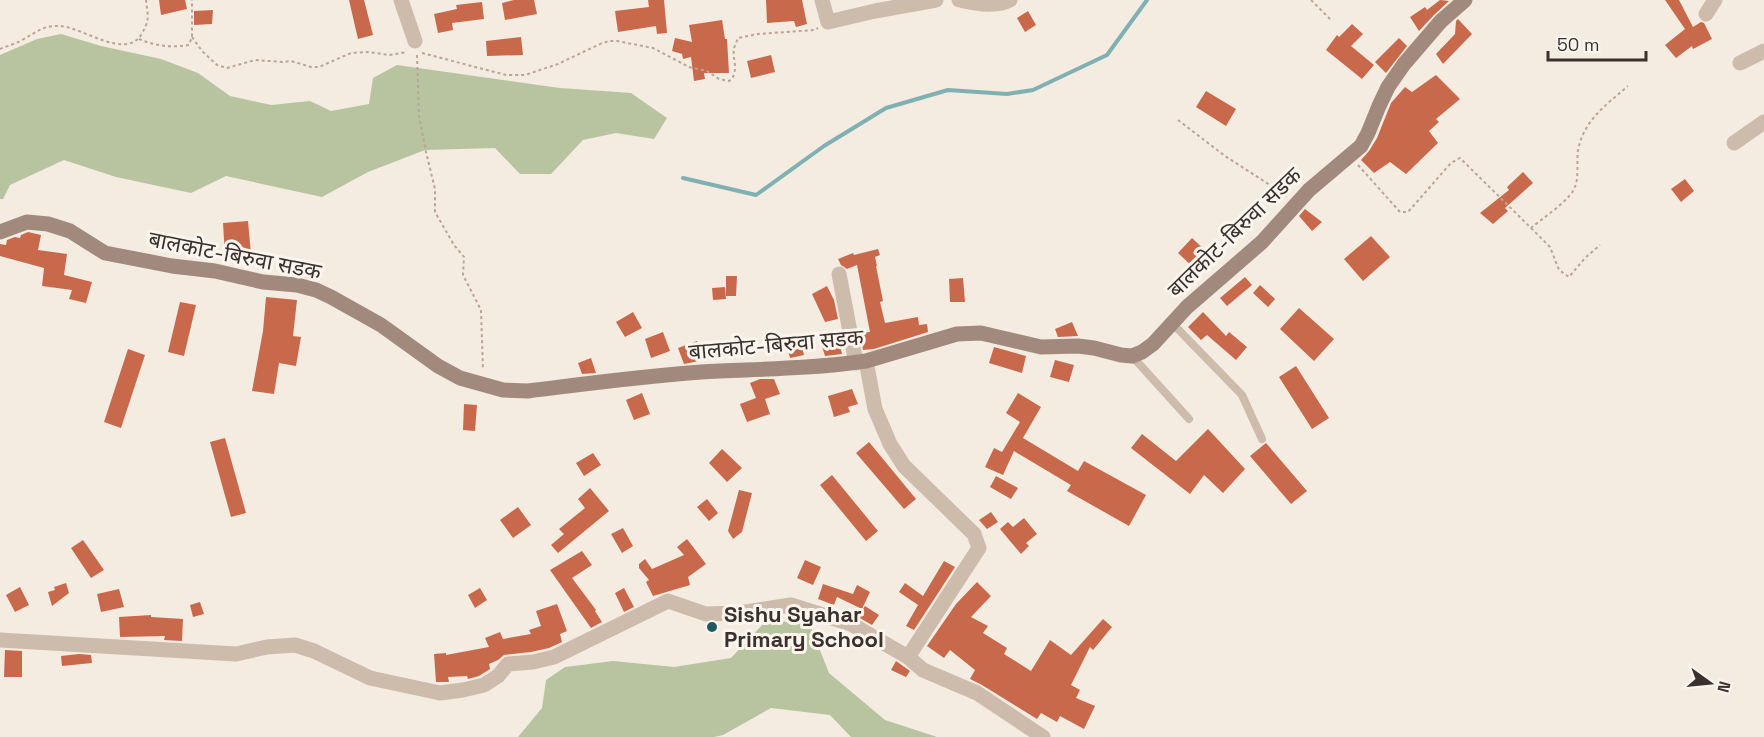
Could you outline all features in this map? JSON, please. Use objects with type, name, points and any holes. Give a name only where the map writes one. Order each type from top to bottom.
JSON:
[{"type":"main road","name":"बालकोट-बिरुवा सडक","points":[[0,232],[27,222],[48,224],[70,231],[105,254],[316,290],[381,325],[438,366],[460,378],[503,390],[528,391],[699,372],[830,366],[861,362],[957,334],[972,332],[1041,347],[1078,346],[1132,356],[1153,344],[1172,322],[1262,242],[1309,190],[1360,146],[1388,87],[1404,64],[1441,21],[1465,0]]},
{"type":"street","points":[[401,0],[412,46]]},
{"type":"street","points":[[822,0],[828,22],[936,0]]},
{"type":"street","points":[[959,0],[1002,4],[1010,0]]},
{"type":"street","points":[[1706,14],[1715,0]]},
{"type":"street","points":[[1740,63],[1764,51]]},
{"type":"street","points":[[1734,143],[1764,122]]},
{"type":"street","points":[[839,274],[875,409],[890,444],[904,466],[974,534],[979,548],[908,657]]},
{"type":"street","points":[[0,640],[236,654],[267,647],[295,645],[314,651],[370,678],[440,693],[484,685],[498,676],[508,664],[554,657],[668,601],[706,614],[739,614],[791,605],[851,624],[908,657],[923,670],[977,693],[1043,737]]},
{"type":"lane","points":[[1172,322],[1242,395],[1262,439]]},
{"type":"lane","points":[[1132,356],[1189,419]]},
{"type":"path","points":[[0,49],[21,41],[40,28],[60,26],[127,45],[139,39],[148,22],[146,0]]},
{"type":"path","points":[[139,39],[150,44],[189,45],[192,37],[192,0]]},
{"type":"path","points":[[1311,0],[1331,20]]},
{"type":"path","points":[[483,385],[481,310],[463,276],[464,257],[454,245],[435,212],[435,189],[419,116],[417,52],[506,75],[525,75],[558,64],[600,44],[617,41],[653,48],[689,67],[707,71],[719,79],[729,81],[733,78],[735,71],[734,47],[738,38],[758,34],[814,30],[828,22]]},
{"type":"path","points":[[192,37],[202,51],[217,65],[227,68],[255,60],[291,61],[319,67],[351,53],[369,52],[389,55],[412,46]]},
{"type":"path","points":[[1531,228],[1572,194],[1577,178],[1578,151],[1593,116],[1628,86]]},
{"type":"path","points":[[1178,120],[1225,156],[1297,202]]},
{"type":"path","points":[[1350,156],[1400,212],[1408,212],[1451,163],[1460,158],[1550,247],[1559,270],[1569,277],[1600,245]]},
{"type":"green space","points":[[61,34],[101,46],[161,59],[198,73],[230,96],[271,105],[310,101],[331,111],[369,104],[373,78],[397,65],[560,88],[631,93],[667,118],[654,139],[616,133],[583,140],[551,174],[520,174],[495,148],[425,150],[368,172],[322,197],[226,176],[191,193],[116,177],[64,160],[10,185],[3,199],[0,199],[0,55],[37,39]]},
{"type":"green space","points":[[808,620],[829,673],[885,720],[937,737],[851,737],[830,715],[771,708],[723,735],[714,737],[518,737],[542,708],[546,680],[565,667],[613,661],[674,667],[731,658],[764,623]]},
{"type":"building","points":[[159,0],[185,0],[187,9],[161,15]]},
{"type":"building","points":[[349,0],[364,0],[373,35],[358,39]]},
{"type":"building","points":[[514,0],[534,0],[537,14],[505,20],[502,3]]},
{"type":"building","points":[[648,0],[664,0],[667,33],[657,34],[656,26],[618,32],[615,11],[649,7]]},
{"type":"building","points":[[766,0],[802,0],[807,24],[796,27],[794,21],[767,23]]},
{"type":"building","points":[[1440,0],[1449,1],[1419,31],[1410,17],[1425,7],[1427,10]]},
{"type":"building","points":[[1665,0],[1679,0],[1693,27],[1701,22],[1704,23],[1712,39],[1693,49],[1692,46],[1676,58],[1665,45],[1685,29]]},
{"type":"building","points":[[482,2],[484,19],[452,23],[453,30],[438,33],[434,14],[457,9],[456,5]]},
{"type":"building","points":[[213,10],[212,24],[194,25],[194,11]]},
{"type":"building","points":[[1028,11],[1036,25],[1025,32],[1017,18]]},
{"type":"building","points":[[1458,19],[1472,34],[1443,64],[1436,54],[1455,34]]},
{"type":"building","points":[[722,20],[725,39],[727,39],[729,73],[704,73],[705,79],[694,81],[691,57],[683,59],[682,54],[672,51],[675,38],[692,42],[689,25]]},
{"type":"building","points":[[1352,24],[1363,34],[1351,46],[1374,65],[1362,79],[1326,50],[1337,35],[1339,37]]},
{"type":"building","points":[[521,37],[523,55],[487,56],[486,41]]},
{"type":"building","points":[[1399,38],[1407,46],[1386,73],[1375,62]]},
{"type":"building","points":[[771,55],[775,72],[751,78],[747,61]]},
{"type":"building","points":[[1436,75],[1460,99],[1436,119],[1439,122],[1429,131],[1438,143],[1406,174],[1390,162],[1374,173],[1361,160],[1377,138],[1391,103],[1405,87],[1412,92]]},
{"type":"building","points":[[1206,91],[1236,109],[1226,126],[1196,107]]},
{"type":"building","points":[[1523,172],[1533,183],[1505,208],[1508,211],[1493,224],[1480,213],[1509,190],[1507,187]]},
{"type":"building","points":[[1685,179],[1694,191],[1681,202],[1671,189]]},
{"type":"building","points":[[1305,209],[1322,222],[1312,231],[1299,216]]},
{"type":"building","points":[[248,221],[251,254],[225,256],[223,223]]},
{"type":"building","points":[[28,232],[41,235],[38,250],[67,254],[64,275],[92,282],[86,303],[69,299],[72,290],[42,286],[44,268],[0,256],[0,244],[6,245],[7,240],[20,238]]},
{"type":"building","points":[[1371,236],[1390,257],[1363,281],[1344,259]]},
{"type":"building","points":[[1192,238],[1210,255],[1196,270],[1178,253]]},
{"type":"building","points":[[878,249],[880,255],[875,257],[885,323],[918,317],[919,325],[927,324],[928,332],[874,349],[863,350],[860,333],[870,332],[857,265],[847,269],[838,259],[853,253],[854,255]]},
{"type":"building","points":[[726,276],[737,276],[736,296],[726,296]]},
{"type":"building","points":[[1245,277],[1252,285],[1227,306],[1220,298]]},
{"type":"building","points":[[963,278],[965,302],[950,302],[949,279]]},
{"type":"building","points":[[1260,285],[1275,299],[1268,307],[1253,293]]},
{"type":"building","points":[[827,286],[834,300],[838,319],[825,322],[812,294]]},
{"type":"building","points":[[725,287],[726,299],[713,300],[712,288]]},
{"type":"building","points":[[266,297],[297,300],[293,336],[301,337],[296,366],[279,363],[274,394],[252,391],[263,331]]},
{"type":"building","points":[[180,302],[196,305],[184,356],[168,352]]},
{"type":"building","points":[[1299,308],[1334,339],[1314,361],[1280,329]]},
{"type":"building","points":[[633,312],[642,328],[625,337],[616,322]]},
{"type":"building","points":[[1203,312],[1226,336],[1229,332],[1247,347],[1236,360],[1207,335],[1201,340],[1188,327]]},
{"type":"building","points":[[1072,322],[1078,336],[1058,337],[1055,329]]},
{"type":"building","points":[[663,332],[670,351],[651,358],[645,339]]},
{"type":"building","points":[[838,337],[842,354],[825,356],[821,343]]},
{"type":"building","points":[[697,341],[704,360],[684,364],[678,348]]},
{"type":"building","points":[[801,342],[804,355],[790,358],[787,345]]},
{"type":"building","points":[[994,347],[1026,356],[1022,373],[989,363]]},
{"type":"building","points":[[128,349],[145,355],[121,428],[104,422]]},
{"type":"building","points":[[591,358],[596,373],[582,374],[578,363]]},
{"type":"building","points":[[1055,360],[1074,365],[1069,382],[1050,377]]},
{"type":"building","points":[[1296,366],[1329,418],[1312,429],[1279,377]]},
{"type":"building","points":[[760,379],[774,379],[780,394],[765,399],[770,414],[747,422],[740,404],[756,398],[750,383]]},
{"type":"building","points":[[852,389],[858,404],[848,407],[850,412],[834,417],[828,396]]},
{"type":"building","points":[[642,393],[650,414],[634,420],[626,400]]},
{"type":"building","points":[[1018,393],[1041,407],[1023,438],[1078,471],[1084,461],[1146,495],[1129,526],[1067,491],[1071,485],[1014,451],[1003,475],[985,467],[994,448],[1002,452],[1020,422],[1006,413]]},
{"type":"building","points":[[464,404],[477,405],[475,431],[463,430]]},
{"type":"building","points":[[1208,429],[1245,469],[1223,493],[1204,475],[1190,494],[1131,448],[1142,434],[1176,461]]},
{"type":"building","points":[[225,438],[246,513],[231,517],[210,442]]},
{"type":"building","points":[[869,442],[916,499],[904,509],[856,453]]},
{"type":"building","points":[[1266,443],[1307,491],[1291,504],[1250,456]]},
{"type":"building","points":[[722,449],[742,468],[727,482],[709,463]]},
{"type":"building","points":[[593,453],[601,465],[584,476],[576,463]]},
{"type":"building","points":[[832,475],[878,531],[866,541],[820,485]]},
{"type":"building","points":[[996,476],[1018,488],[1011,499],[990,487]]},
{"type":"building","points":[[590,488],[609,511],[558,553],[551,545],[564,534],[559,529],[585,508],[578,499]]},
{"type":"building","points":[[739,490],[752,493],[742,532],[733,539],[728,531]]},
{"type":"building","points":[[707,499],[718,513],[709,521],[697,507]]},
{"type":"building","points":[[518,507],[531,525],[513,538],[500,520]]},
{"type":"building","points":[[991,512],[998,522],[987,529],[979,520]]},
{"type":"building","points":[[1024,518],[1037,534],[1026,543],[1029,546],[1021,554],[1000,529],[1008,522],[1013,527]]},
{"type":"building","points":[[623,528],[633,546],[622,553],[611,534]]},
{"type":"building","points":[[687,539],[706,564],[688,577],[690,585],[653,596],[646,582],[649,580],[639,568],[639,564],[645,559],[652,569],[684,555],[677,547]]},
{"type":"building","points":[[83,540],[104,570],[91,578],[71,548]]},
{"type":"building","points":[[582,551],[592,565],[572,578],[596,610],[602,622],[591,628],[550,570]]},
{"type":"building","points":[[805,560],[821,567],[813,585],[797,578]]},
{"type":"building","points":[[944,561],[955,567],[914,630],[906,626],[918,605],[899,592],[905,583],[923,596]]},
{"type":"building","points":[[977,582],[991,596],[971,617],[988,626],[983,633],[1007,648],[1004,654],[1031,671],[1050,640],[1071,655],[1103,619],[1112,627],[1093,650],[1090,647],[1071,685],[1080,690],[1076,698],[1095,706],[1084,729],[1060,716],[1057,722],[1041,713],[1037,719],[970,679],[975,670],[950,650],[944,658],[927,646],[956,604]]},
{"type":"building","points":[[66,583],[69,593],[52,606],[48,592]]},
{"type":"building","points":[[823,584],[853,594],[857,585],[870,592],[862,609],[837,597],[834,605],[818,599]]},
{"type":"building","points":[[20,587],[29,605],[15,612],[6,595]]},
{"type":"building","points":[[480,588],[487,600],[475,608],[468,595]]},
{"type":"building","points":[[624,588],[634,607],[624,612],[615,593]]},
{"type":"building","points":[[119,589],[124,607],[101,612],[97,594]]},
{"type":"building","points":[[200,602],[204,614],[193,617],[190,605]]},
{"type":"building","points":[[557,604],[567,631],[560,634],[562,642],[549,648],[504,655],[489,664],[490,669],[479,676],[468,679],[467,676],[448,677],[449,682],[436,682],[434,654],[446,653],[446,655],[489,647],[485,638],[500,632],[503,639],[531,634],[529,630],[541,626],[536,611]]},
{"type":"building","points":[[865,606],[879,615],[872,625],[858,617]]},
{"type":"building","points":[[151,615],[151,617],[183,619],[182,641],[164,640],[165,636],[120,637],[119,617]]},
{"type":"building","points":[[5,650],[22,651],[22,677],[4,677]]},
{"type":"building","points":[[91,655],[92,663],[62,666],[61,656]]},
{"type":"building","points":[[896,661],[910,671],[906,677],[891,670]]},
{"type":"waterway","points":[[683,178],[756,195],[824,146],[886,108],[948,90],[1007,94],[1033,90],[1107,55],[1147,0]]},
{"type":"place","name":"Sishu Syahar Primary School","points":[[712,627]]}]
